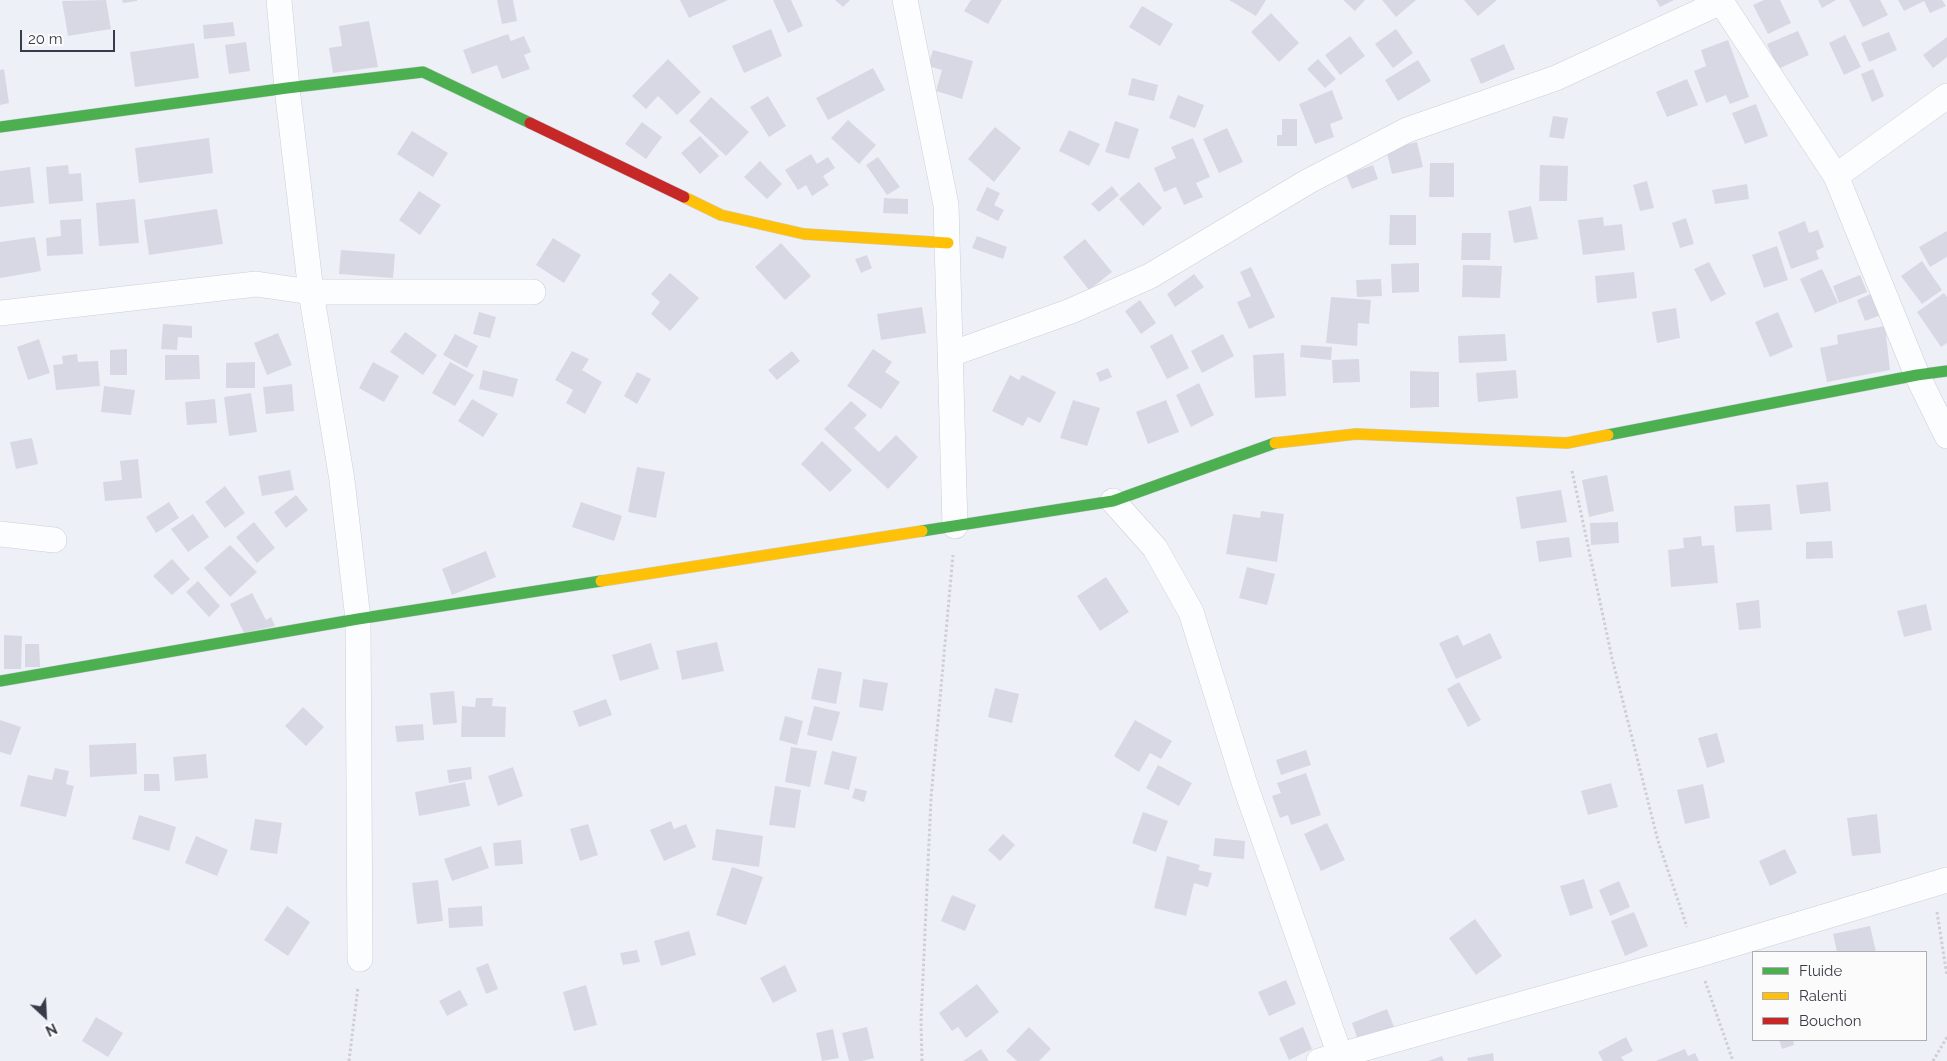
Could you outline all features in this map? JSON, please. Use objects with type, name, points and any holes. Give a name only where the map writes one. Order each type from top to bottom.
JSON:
[{"type":"street","points":[[279,0],[287,88],[311,292],[342,480],[358,619],[360,959]]},
{"type":"street","points":[[905,0],[946,205],[955,526]]},
{"type":"street","points":[[950,354],[1071,310],[1150,276],[1307,182],[1407,130],[1556,78],[1720,1],[1836,176],[1917,375],[1947,436]]},
{"type":"street","points":[[0,127],[287,88],[423,72],[721,215],[804,234],[948,243]]},
{"type":"street","points":[[1836,176],[1947,96]]},
{"type":"street","points":[[0,313],[256,284],[311,292],[533,292]]},
{"type":"street","points":[[0,681],[358,619],[1112,501],[1270,444],[1356,434],[1566,443],[1917,375],[1947,371]]},
{"type":"street","points":[[1112,501],[1155,548],[1191,612],[1334,1059],[1697,955],[1940,882]]},
{"type":"street","points":[[0,534],[54,540]]},
{"type":"path","points":[[1566,443],[1612,658],[1658,841],[1733,1061]]},
{"type":"path","points":[[922,1061],[931,798],[955,526]]},
{"type":"path","points":[[1940,882],[1947,976]]},
{"type":"path","points":[[349,1061],[360,959]]},
{"type":"path","points":[[1933,1061],[1947,1037]]},
{"type":"building","points":[[106,0],[111,29],[68,36],[62,1]]},
{"type":"building","points":[[122,0],[137,0],[137,1],[123,3]]},
{"type":"building","points":[[497,0],[513,0],[517,21],[502,24]]},
{"type":"building","points":[[680,0],[728,0],[689,18]]},
{"type":"building","points":[[773,0],[791,0],[803,26],[788,33]]},
{"type":"building","points":[[835,0],[850,0],[843,7]]},
{"type":"building","points":[[971,0],[1002,0],[988,24],[964,11]]},
{"type":"building","points":[[1229,0],[1266,0],[1256,16]]},
{"type":"building","points":[[1343,0],[1365,0],[1355,11]]},
{"type":"building","points":[[1382,0],[1416,0],[1396,17]]},
{"type":"building","points":[[1464,0],[1497,0],[1478,16]]},
{"type":"building","points":[[1656,0],[1674,0],[1660,7]]},
{"type":"building","points":[[1764,0],[1780,0],[1791,23],[1768,34],[1753,5]]},
{"type":"building","points":[[1818,0],[1836,0],[1822,8]]},
{"type":"building","points":[[1849,0],[1880,0],[1888,15],[1863,27]]},
{"type":"building","points":[[1898,0],[1942,0],[1946,6],[1930,13],[1924,1],[1904,11]]},
{"type":"building","points":[[1142,6],[1173,24],[1160,46],[1129,27]]},
{"type":"building","points":[[1271,13],[1299,43],[1279,62],[1251,32]]},
{"type":"building","points":[[369,21],[378,67],[333,73],[329,48],[342,46],[339,26]]},
{"type":"building","points":[[233,22],[235,36],[204,39],[203,25]]},
{"type":"building","points":[[771,29],[782,56],[744,73],[732,46]]},
{"type":"building","points":[[1396,29],[1413,53],[1393,68],[1375,44]]},
{"type":"building","points":[[1798,31],[1809,55],[1778,69],[1767,44]]},
{"type":"building","points":[[1889,32],[1897,50],[1869,62],[1861,43]]},
{"type":"building","points":[[508,34],[511,41],[524,36],[531,52],[524,55],[530,69],[502,79],[497,65],[472,74],[463,50]]},
{"type":"building","points":[[1845,35],[1861,67],[1844,75],[1829,43]]},
{"type":"building","points":[[1350,36],[1365,56],[1340,75],[1325,55]]},
{"type":"building","points":[[1947,37],[1947,57],[1933,68],[1923,55]]},
{"type":"building","points":[[1728,40],[1749,97],[1730,104],[1726,95],[1706,103],[1694,71],[1706,66],[1701,50]]},
{"type":"building","points":[[246,42],[250,71],[229,74],[225,45]]},
{"type":"building","points":[[194,43],[199,78],[135,87],[130,52]]},
{"type":"building","points":[[1504,44],[1515,69],[1481,84],[1470,59]]},
{"type":"building","points":[[933,50],[973,61],[962,99],[936,91],[942,70],[928,66]]},
{"type":"building","points":[[668,59],[701,92],[677,115],[658,96],[646,109],[632,96]]},
{"type":"building","points":[[1318,59],[1336,79],[1325,88],[1307,69]]},
{"type":"building","points":[[1418,60],[1431,81],[1398,101],[1385,80]]},
{"type":"building","points":[[873,68],[885,90],[828,120],[816,98]]},
{"type":"building","points":[[4,69],[9,103],[0,105],[0,70]]},
{"type":"building","points":[[1873,69],[1884,96],[1872,102],[1861,74]]},
{"type":"building","points":[[1132,78],[1158,85],[1154,101],[1128,95]]},
{"type":"building","points":[[1687,79],[1698,105],[1667,117],[1656,92]]},
{"type":"building","points":[[1332,90],[1343,119],[1330,124],[1334,137],[1315,144],[1299,104]]},
{"type":"building","points":[[1178,95],[1204,105],[1195,128],[1169,118]]},
{"type":"building","points":[[768,96],[786,126],[769,137],[750,107]]},
{"type":"building","points":[[711,97],[749,132],[726,156],[689,121]]},
{"type":"building","points":[[1756,104],[1768,136],[1745,144],[1732,113]]},
{"type":"building","points":[[1553,116],[1568,118],[1564,139],[1549,137]]},
{"type":"building","points":[[1282,119],[1297,119],[1297,146],[1277,146],[1277,135],[1282,135]]},
{"type":"building","points":[[848,120],[876,145],[859,164],[831,138]]},
{"type":"building","points":[[1115,121],[1139,129],[1129,159],[1105,152]]},
{"type":"building","points":[[642,122],[662,137],[646,159],[625,144]]},
{"type":"building","points":[[995,127],[1021,148],[994,182],[968,159]]},
{"type":"building","points":[[1227,128],[1243,162],[1219,173],[1203,139]]},
{"type":"building","points":[[1069,130],[1100,144],[1089,166],[1059,151]]},
{"type":"building","points":[[412,131],[448,153],[433,177],[397,154]]},
{"type":"building","points":[[700,136],[719,156],[700,174],[681,153]]},
{"type":"building","points":[[209,138],[213,173],[139,183],[135,148]]},
{"type":"building","points":[[1193,138],[1210,177],[1196,183],[1203,197],[1184,205],[1176,187],[1164,192],[1154,168],[1176,158],[1171,147]]},
{"type":"building","points":[[1417,142],[1423,167],[1392,174],[1386,149]]},
{"type":"building","points":[[811,154],[817,164],[828,157],[835,168],[823,176],[829,185],[812,196],[806,185],[798,190],[785,170]]},
{"type":"building","points":[[878,157],[900,187],[887,195],[866,165]]},
{"type":"building","points":[[760,161],[782,184],[767,199],[744,177]]},
{"type":"building","points":[[1430,163],[1454,163],[1454,197],[1429,197]]},
{"type":"building","points":[[68,165],[69,174],[81,173],[83,201],[49,204],[46,167]]},
{"type":"building","points":[[1373,165],[1378,179],[1352,189],[1346,175]]},
{"type":"building","points":[[1540,165],[1568,166],[1567,201],[1539,201]]},
{"type":"building","points":[[30,167],[34,203],[0,207],[0,171]]},
{"type":"building","points":[[1647,181],[1654,208],[1640,211],[1633,185]]},
{"type":"building","points":[[1139,182],[1162,208],[1143,226],[1119,199]]},
{"type":"building","points":[[1747,184],[1749,199],[1715,204],[1712,190]]},
{"type":"building","points":[[1112,186],[1119,195],[1099,212],[1091,204]]},
{"type":"building","points":[[987,187],[1000,193],[994,205],[1004,210],[998,221],[976,210]]},
{"type":"building","points":[[419,191],[441,205],[420,235],[399,220]]},
{"type":"building","points":[[884,198],[908,199],[908,214],[883,213]]},
{"type":"building","points":[[135,199],[139,243],[99,246],[96,203]]},
{"type":"building","points":[[1531,206],[1538,239],[1514,243],[1508,211]]},
{"type":"building","points":[[217,209],[223,244],[149,255],[144,220]]},
{"type":"building","points":[[1390,215],[1416,215],[1416,245],[1389,245]]},
{"type":"building","points":[[1603,217],[1604,226],[1622,224],[1625,250],[1583,255],[1578,220]]},
{"type":"building","points":[[1686,218],[1694,244],[1680,248],[1672,223]]},
{"type":"building","points":[[81,219],[83,254],[47,256],[46,238],[61,236],[60,220]]},
{"type":"building","points":[[1805,221],[1809,233],[1818,230],[1824,247],[1816,251],[1819,259],[1791,269],[1778,232]]},
{"type":"building","points":[[1947,231],[1947,257],[1930,267],[1919,247]]},
{"type":"building","points":[[1462,233],[1491,233],[1490,260],[1461,260]]},
{"type":"building","points":[[977,236],[1007,247],[1003,259],[972,248]]},
{"type":"building","points":[[35,237],[41,271],[0,278],[0,242]]},
{"type":"building","points":[[553,238],[581,255],[564,283],[536,265]]},
{"type":"building","points":[[1085,239],[1112,272],[1089,290],[1063,257]]},
{"type":"building","points":[[781,243],[811,276],[785,300],[755,267]]},
{"type":"building","points":[[1777,246],[1788,280],[1764,288],[1752,255]]},
{"type":"building","points":[[341,250],[395,254],[393,278],[339,274]]},
{"type":"building","points":[[867,255],[872,268],[861,273],[855,259]]},
{"type":"building","points":[[1922,261],[1942,290],[1922,304],[1901,276]]},
{"type":"building","points":[[1709,262],[1726,294],[1711,302],[1694,269]]},
{"type":"building","points":[[1419,263],[1419,292],[1392,293],[1391,264]]},
{"type":"building","points":[[1463,265],[1502,266],[1500,298],[1462,297]]},
{"type":"building","points":[[1251,267],[1275,317],[1249,329],[1237,302],[1251,296],[1240,272]]},
{"type":"building","points":[[1822,269],[1838,303],[1815,313],[1800,279]]},
{"type":"building","points":[[1634,272],[1637,298],[1597,303],[1595,276]]},
{"type":"building","points":[[670,273],[699,298],[670,331],[651,314],[660,302],[651,294]]},
{"type":"building","points":[[1194,274],[1204,287],[1175,307],[1167,294]]},
{"type":"building","points":[[1860,275],[1867,292],[1839,303],[1833,286]]},
{"type":"building","points":[[1381,279],[1382,296],[1357,297],[1356,280]]},
{"type":"building","points":[[1873,293],[1881,315],[1865,321],[1857,300]]},
{"type":"building","points":[[1944,293],[1947,297],[1947,343],[1941,347],[1917,312]]},
{"type":"building","points":[[1331,297],[1371,300],[1369,324],[1358,323],[1357,346],[1326,343]]},
{"type":"building","points":[[1140,300],[1156,323],[1141,334],[1125,311]]},
{"type":"building","points":[[922,307],[926,333],[881,340],[877,314]]},
{"type":"building","points":[[1676,308],[1680,338],[1657,343],[1652,312]]},
{"type":"building","points":[[479,312],[496,317],[490,338],[473,334]]},
{"type":"building","points":[[1778,312],[1793,347],[1770,357],[1755,322]]},
{"type":"building","points":[[163,324],[192,326],[192,338],[178,337],[177,350],[161,349]]},
{"type":"building","points":[[1885,326],[1890,370],[1827,382],[1820,348],[1838,344],[1837,335]]},
{"type":"building","points":[[405,332],[437,355],[423,375],[390,352]]},
{"type":"building","points":[[278,333],[292,365],[267,375],[254,343]]},
{"type":"building","points":[[455,334],[478,346],[467,368],[443,355]]},
{"type":"building","points":[[1172,334],[1189,368],[1167,379],[1150,346]]},
{"type":"building","points":[[1223,334],[1234,356],[1202,373],[1191,351]]},
{"type":"building","points":[[1505,334],[1507,361],[1459,363],[1458,336]]},
{"type":"building","points":[[39,339],[50,373],[28,380],[17,347]]},
{"type":"building","points":[[1301,345],[1332,347],[1331,360],[1300,357]]},
{"type":"building","points":[[127,349],[127,375],[110,375],[110,350]]},
{"type":"building","points":[[873,349],[892,362],[885,372],[900,382],[881,409],[847,386]]},
{"type":"building","points":[[572,351],[589,359],[582,370],[602,382],[585,414],[566,403],[573,390],[555,380]]},
{"type":"building","points":[[792,351],[800,361],[777,380],[768,370]]},
{"type":"building","points":[[1284,353],[1286,396],[1255,398],[1253,355]]},
{"type":"building","points":[[77,354],[78,362],[98,361],[100,386],[56,390],[53,365],[63,364],[62,356]]},
{"type":"building","points":[[165,355],[199,355],[200,379],[165,380]]},
{"type":"building","points":[[1359,359],[1360,382],[1333,383],[1332,360]]},
{"type":"building","points":[[255,362],[255,388],[226,388],[226,363]]},
{"type":"building","points":[[373,362],[399,376],[384,402],[359,388]]},
{"type":"building","points":[[450,362],[474,375],[455,406],[432,393]]},
{"type":"building","points":[[1108,368],[1112,377],[1100,382],[1096,373]]},
{"type":"building","points":[[483,370],[518,379],[513,397],[479,389]]},
{"type":"building","points":[[1516,370],[1518,398],[1478,402],[1476,373]]},
{"type":"building","points":[[1410,371],[1439,372],[1439,407],[1410,408]]},
{"type":"building","points":[[637,372],[651,379],[637,404],[624,396]]},
{"type":"building","points":[[1010,375],[1019,380],[1022,375],[1056,392],[1040,423],[1028,417],[1023,426],[992,411]]},
{"type":"building","points":[[1199,383],[1214,415],[1191,427],[1176,395]]},
{"type":"building","points":[[292,384],[294,411],[266,414],[263,387]]},
{"type":"building","points":[[104,386],[135,390],[131,415],[101,412]]},
{"type":"building","points":[[251,393],[257,432],[229,436],[224,397]]},
{"type":"building","points":[[215,399],[217,423],[187,425],[185,402]]},
{"type":"building","points":[[472,399],[498,414],[483,437],[458,421]]},
{"type":"building","points":[[1073,400],[1100,408],[1087,446],[1060,438]]},
{"type":"building","points":[[1166,400],[1179,432],[1148,444],[1136,412]]},
{"type":"building","points":[[851,401],[867,415],[854,428],[879,452],[896,435],[918,457],[888,489],[824,429]]},
{"type":"building","points":[[32,438],[38,464],[16,469],[10,442]]},
{"type":"building","points":[[822,441],[852,470],[830,492],[801,464]]},
{"type":"building","points":[[138,459],[142,498],[105,501],[103,482],[122,480],[120,461]]},
{"type":"building","points":[[637,467],[665,472],[656,518],[628,512]]},
{"type":"building","points":[[290,470],[294,490],[262,496],[258,476]]},
{"type":"building","points":[[1607,475],[1614,511],[1589,517],[1582,480]]},
{"type":"building","points":[[1828,482],[1831,511],[1800,514],[1796,485]]},
{"type":"building","points":[[225,486],[245,513],[225,528],[205,502]]},
{"type":"building","points":[[1561,490],[1567,522],[1521,529],[1516,497]]},
{"type":"building","points":[[296,495],[308,510],[286,528],[274,512]]},
{"type":"building","points":[[169,502],[179,518],[156,533],[146,517]]},
{"type":"building","points":[[581,502],[622,516],[614,541],[572,527]]},
{"type":"building","points":[[1770,504],[1772,530],[1736,532],[1734,506]]},
{"type":"building","points":[[1261,511],[1284,514],[1277,562],[1226,554],[1233,514],[1260,518]]},
{"type":"building","points":[[193,514],[209,537],[188,552],[171,529]]},
{"type":"building","points":[[254,522],[275,548],[257,563],[236,537]]},
{"type":"building","points":[[1618,522],[1619,543],[1591,545],[1590,523]]},
{"type":"building","points":[[1701,536],[1702,546],[1714,545],[1718,583],[1671,587],[1668,550],[1684,548],[1683,538]]},
{"type":"building","points":[[1569,537],[1572,557],[1539,562],[1536,541]]},
{"type":"building","points":[[1832,541],[1833,558],[1806,559],[1806,542]]},
{"type":"building","points":[[230,545],[257,572],[230,597],[204,568]]},
{"type":"building","points":[[486,551],[496,577],[452,595],[442,569]]},
{"type":"building","points":[[172,559],[190,579],[172,595],[153,576]]},
{"type":"building","points":[[1247,567],[1275,574],[1267,605],[1239,598]]},
{"type":"building","points":[[1106,577],[1129,612],[1100,631],[1077,596]]},
{"type":"building","points":[[198,581],[220,606],[209,617],[186,592]]},
{"type":"building","points":[[252,593],[266,620],[271,617],[275,626],[244,633],[230,604]]},
{"type":"building","points":[[1759,600],[1761,628],[1739,630],[1736,603]]},
{"type":"building","points":[[1926,604],[1932,630],[1904,637],[1897,611]]},
{"type":"building","points":[[1490,633],[1502,658],[1456,679],[1439,643],[1458,635],[1463,646]]},
{"type":"building","points":[[4,635],[22,636],[21,669],[4,669]]},
{"type":"building","points":[[717,642],[724,671],[682,680],[676,651]]},
{"type":"building","points":[[651,643],[659,669],[620,681],[612,655]]},
{"type":"building","points":[[25,644],[39,644],[40,667],[25,667]]},
{"type":"building","points":[[818,668],[842,672],[836,704],[811,699]]},
{"type":"building","points":[[863,679],[888,683],[883,711],[859,707]]},
{"type":"building","points":[[1459,682],[1481,720],[1468,727],[1447,689]]},
{"type":"building","points":[[995,688],[1019,694],[1012,723],[988,717]]},
{"type":"building","points":[[454,691],[457,723],[433,725],[430,693]]},
{"type":"building","points":[[476,698],[493,698],[492,706],[506,707],[505,737],[461,737],[462,706],[475,707]]},
{"type":"building","points":[[606,699],[612,715],[579,727],[573,711]]},
{"type":"building","points":[[814,706],[840,712],[832,741],[807,735]]},
{"type":"building","points":[[303,707],[324,727],[306,746],[285,726]]},
{"type":"building","points":[[785,716],[803,721],[797,745],[779,740]]},
{"type":"building","points":[[0,720],[21,727],[11,755],[0,752]]},
{"type":"building","points":[[1135,720],[1172,741],[1161,759],[1150,753],[1139,772],[1114,756]]},
{"type":"building","points":[[423,724],[424,740],[397,742],[395,726]]},
{"type":"building","points":[[1717,733],[1725,762],[1707,768],[1698,738]]},
{"type":"building","points":[[136,743],[137,774],[90,777],[89,745]]},
{"type":"building","points":[[791,747],[817,751],[810,787],[785,782]]},
{"type":"building","points":[[1306,750],[1311,765],[1281,775],[1276,760]]},
{"type":"building","points":[[832,751],[857,757],[849,790],[824,784]]},
{"type":"building","points":[[206,754],[208,778],[175,781],[173,757]]},
{"type":"building","points":[[1158,765],[1192,783],[1179,806],[1146,788]]},
{"type":"building","points":[[471,767],[472,779],[449,783],[447,770]]},
{"type":"building","points":[[513,767],[523,796],[498,806],[488,776]]},
{"type":"building","points":[[55,768],[69,771],[66,784],[74,786],[66,817],[20,806],[28,775],[52,780]]},
{"type":"building","points":[[1306,773],[1321,815],[1291,825],[1288,815],[1280,818],[1272,796],[1281,793],[1277,783]]},
{"type":"building","points":[[144,774],[159,774],[160,791],[144,791]]},
{"type":"building","points":[[465,782],[470,806],[419,816],[415,792]]},
{"type":"building","points":[[1611,783],[1618,807],[1588,815],[1581,791]]},
{"type":"building","points":[[1703,784],[1710,818],[1685,824],[1677,790]]},
{"type":"building","points":[[775,786],[801,790],[795,828],[769,825]]},
{"type":"building","points":[[855,788],[867,791],[864,802],[852,798]]},
{"type":"building","points":[[1143,812],[1168,821],[1156,852],[1132,843]]},
{"type":"building","points":[[1877,814],[1881,853],[1852,856],[1847,818]]},
{"type":"building","points":[[139,815],[176,827],[169,851],[132,839]]},
{"type":"building","points":[[255,819],[282,823],[277,854],[250,850]]},
{"type":"building","points":[[671,821],[674,829],[686,824],[696,847],[664,861],[650,830]]},
{"type":"building","points":[[1327,823],[1345,860],[1321,871],[1304,834]]},
{"type":"building","points":[[588,824],[598,855],[580,861],[570,829]]},
{"type":"building","points":[[716,829],[763,836],[759,867],[712,860]]},
{"type":"building","points":[[1003,834],[1015,845],[1000,861],[988,850]]},
{"type":"building","points":[[196,836],[228,850],[217,876],[185,863]]},
{"type":"building","points":[[1215,838],[1245,841],[1244,859],[1213,856]]},
{"type":"building","points":[[521,840],[523,864],[495,866],[493,843]]},
{"type":"building","points":[[481,846],[489,868],[452,881],[444,859]]},
{"type":"building","points":[[1785,849],[1797,873],[1770,886],[1759,861]]},
{"type":"building","points":[[1167,856],[1200,865],[1198,870],[1212,873],[1208,887],[1194,883],[1186,916],[1154,908]]},
{"type":"building","points":[[732,867],[763,877],[746,925],[716,915]]},
{"type":"building","points":[[1584,879],[1593,908],[1570,916],[1560,886]]},
{"type":"building","points":[[438,880],[443,921],[417,924],[412,883]]},
{"type":"building","points":[[1619,881],[1630,907],[1610,916],[1599,890]]},
{"type":"building","points":[[952,895],[976,905],[965,931],[941,921]]},
{"type":"building","points":[[287,906],[310,922],[288,956],[264,940]]},
{"type":"building","points":[[482,906],[483,926],[449,928],[448,908]]},
{"type":"building","points":[[1634,912],[1648,946],[1625,956],[1611,921]]},
{"type":"building","points":[[1475,919],[1502,956],[1476,975],[1449,938]]},
{"type":"building","points":[[1870,926],[1876,951],[1837,951],[1833,934]]},
{"type":"building","points":[[689,931],[696,955],[661,966],[654,941]]},
{"type":"building","points":[[637,950],[640,962],[623,965],[620,953]]},
{"type":"building","points":[[488,963],[498,989],[486,994],[476,968]]},
{"type":"building","points":[[785,965],[797,991],[773,1003],[760,978]]},
{"type":"building","points":[[1286,980],[1296,1004],[1269,1016],[1258,992]]},
{"type":"building","points":[[977,984],[999,1012],[966,1038],[958,1027],[952,1031],[939,1013]]},
{"type":"building","points":[[586,985],[597,1025],[574,1031],[563,992]]},
{"type":"building","points":[[460,990],[468,1005],[447,1016],[439,1001]]},
{"type":"building","points":[[1387,1009],[1394,1027],[1358,1040],[1352,1023]]},
{"type":"building","points":[[96,1017],[123,1033],[108,1057],[82,1041]]},
{"type":"building","points":[[867,1027],[874,1058],[862,1061],[849,1061],[842,1033]]},
{"type":"building","points":[[1029,1027],[1051,1049],[1039,1061],[1017,1061],[1006,1051]]},
{"type":"building","points":[[1303,1027],[1312,1049],[1289,1060],[1279,1038]]},
{"type":"building","points":[[833,1029],[839,1058],[822,1061],[816,1033]]},
{"type":"building","points":[[1626,1037],[1633,1051],[1621,1057],[1624,1061],[1603,1061],[1598,1052]]},
{"type":"building","points":[[1779,1041],[1793,1041],[1794,1045],[1782,1049]]},
{"type":"building","points":[[981,1049],[989,1061],[963,1061]]},
{"type":"building","points":[[1685,1049],[1688,1056],[1695,1053],[1699,1061],[1656,1061]]},
{"type":"building","points":[[1493,1053],[1494,1061],[1468,1061],[1467,1058]]},
{"type":"building","points":[[1442,1056],[1444,1061],[1428,1061]]},
{"type":"traffic: fast","points":[[0,127],[287,88],[423,72],[530,123]]},
{"type":"traffic: fast","points":[[1608,435],[1917,375],[1947,371]]},
{"type":"traffic: fast","points":[[922,531],[1113,501],[1275,443]]},
{"type":"traffic: fast","points":[[0,681],[358,619],[601,581]]},
{"type":"traffic: slow","points":[[684,197],[721,215],[804,234],[948,243]]},
{"type":"traffic: slow","points":[[1275,443],[1356,434],[1567,443],[1608,435]]},
{"type":"traffic: slow","points":[[601,581],[922,531]]},
{"type":"traffic: jam","points":[[530,123],[684,197]]}]
